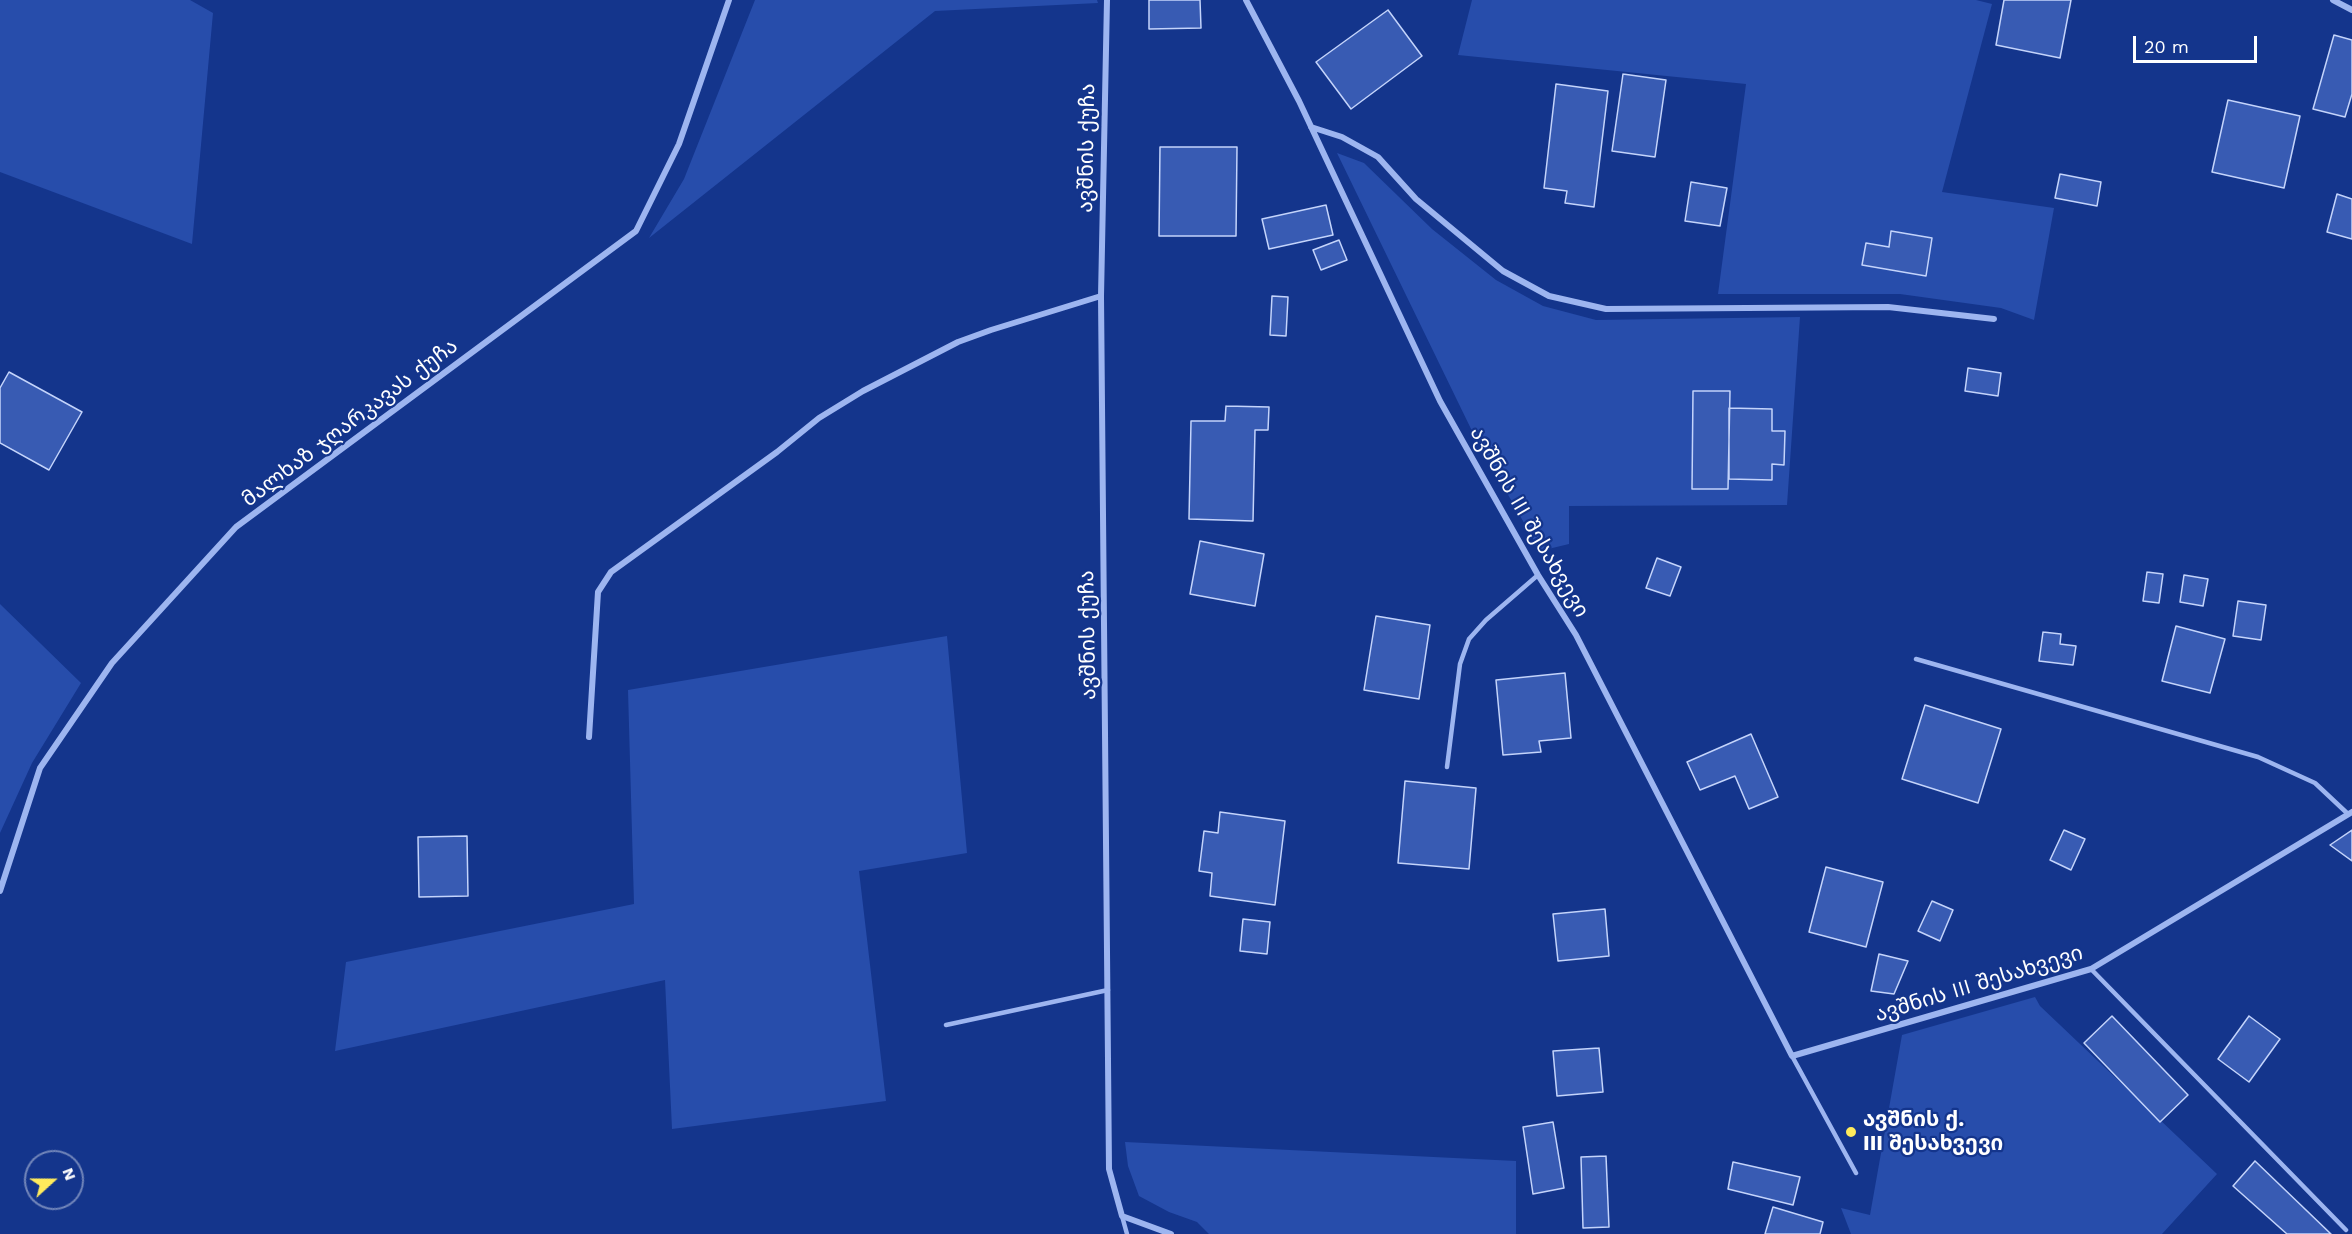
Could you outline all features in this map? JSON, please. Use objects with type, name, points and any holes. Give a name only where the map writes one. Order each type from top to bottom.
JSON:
[{"type":"street","name":"მალხაზ ჯღარკავას ქუჩა","points":[[0,891],[40,768],[112,663],[236,527],[636,231],[679,144],[729,0]]},
{"type":"street","name":"ავშნის ქუჩა","points":[[1107,0],[1101,296],[1109,1169],[1122,1216]]},
{"type":"street","name":"ავშნის III შესახვევი","points":[[1246,0],[1311,127],[1440,401],[1539,576],[1576,636],[1792,1056],[2091,969],[2350,813]]},
{"type":"street","points":[[2333,0],[2352,10]]},
{"type":"street","points":[[1311,127],[1342,137],[1378,158],[1416,199],[1485,257],[1503,271],[1549,296],[1606,309],[1888,307],[1994,319]]},
{"type":"street","points":[[589,737],[598,592],[611,572],[777,452],[819,418],[863,390],[958,342],[1101,296]]},
{"type":"street","points":[[1122,1216],[1171,1234]]},
{"type":"lane","points":[[1448,767],[1460,664],[1469,639],[1486,620],[1539,576]]},
{"type":"lane","points":[[1916,659],[2258,757],[2315,783],[2350,813]]},
{"type":"lane","points":[[2091,969],[2346,1230]]},
{"type":"lane","points":[[946,1025],[1108,990]]},
{"type":"lane","name":"ავშნის III შესახვევი","points":[[1792,1056],[1856,1173]]},
{"type":"lane","points":[[1122,1216],[1127,1234]]},
{"type":"shaded area","points":[[0,0],[190,0],[213,13],[192,244],[0,172]]},
{"type":"shaded area","points":[[755,0],[1097,0],[1098,3],[935,11],[649,238],[684,179]]},
{"type":"shaded area","points":[[1472,0],[1976,0],[1992,4],[1942,192],[2054,208],[2034,320],[2001,308],[1900,294],[1718,294],[1746,84],[1458,55]]},
{"type":"shaded area","points":[[1337,153],[1364,163],[1432,229],[1496,280],[1543,306],[1596,320],[1800,317],[1787,505],[1569,506],[1569,544],[1540,551],[1473,433]]},
{"type":"shaded area","points":[[0,604],[81,683],[32,763],[0,833]]},
{"type":"shaded area","points":[[947,636],[967,853],[859,871],[886,1101],[672,1129],[665,980],[335,1051],[346,962],[634,904],[628,690]]},
{"type":"shaded area","points":[[2035,997],[2040,1006],[2217,1174],[2162,1234],[1851,1234],[1841,1208],[1870,1215],[1902,1035]]},
{"type":"shaded area","points":[[1125,1142],[1516,1161],[1516,1234],[1209,1234],[1197,1222],[1169,1212],[1139,1196],[1128,1166]]},
{"type":"building","points":[[1149,0],[1200,0],[1201,28],[1149,29]]},
{"type":"building","points":[[2004,0],[2071,0],[2060,58],[1996,45]]},
{"type":"building","points":[[1388,10],[1422,56],[1351,109],[1316,62]]},
{"type":"building","points":[[2334,35],[2352,40],[2352,94],[2345,117],[2313,109]]},
{"type":"building","points":[[1623,74],[1666,80],[1655,157],[1612,151]]},
{"type":"building","points":[[1556,84],[1608,91],[1594,207],[1565,203],[1567,191],[1544,188]]},
{"type":"building","points":[[2228,100],[2300,116],[2284,188],[2212,172]]},
{"type":"building","points":[[1160,147],[1237,147],[1236,236],[1159,236]]},
{"type":"building","points":[[2060,174],[2101,182],[2097,206],[2055,198]]},
{"type":"building","points":[[1691,182],[1727,188],[1720,226],[1685,221]]},
{"type":"building","points":[[2337,194],[2352,199],[2352,239],[2327,232]]},
{"type":"building","points":[[1326,205],[1333,235],[1269,249],[1262,219]]},
{"type":"building","points":[[1891,231],[1932,238],[1926,276],[1862,265],[1866,243],[1889,247]]},
{"type":"building","points":[[1339,240],[1347,260],[1321,270],[1313,250]]},
{"type":"building","points":[[1272,296],[1288,297],[1286,336],[1270,335]]},
{"type":"building","points":[[1968,368],[2001,373],[1998,396],[1965,391]]},
{"type":"building","points":[[9,372],[82,412],[49,470],[0,443],[0,388]]},
{"type":"building","points":[[1693,391],[1730,391],[1728,489],[1692,489]]},
{"type":"building","points":[[1226,406],[1269,407],[1268,430],[1255,430],[1253,521],[1189,519],[1191,421],[1225,421]]},
{"type":"building","points":[[1729,408],[1772,409],[1772,431],[1785,431],[1784,465],[1772,464],[1772,480],[1729,479]]},
{"type":"building","points":[[1200,541],[1264,554],[1255,606],[1190,594]]},
{"type":"building","points":[[1657,558],[1681,567],[1670,596],[1646,588]]},
{"type":"building","points":[[2147,572],[2163,574],[2159,603],[2143,601]]},
{"type":"building","points":[[2184,575],[2208,579],[2203,606],[2180,602]]},
{"type":"building","points":[[2238,601],[2266,605],[2261,640],[2233,636]]},
{"type":"building","points":[[1376,616],[1430,625],[1419,699],[1364,690]]},
{"type":"building","points":[[2176,626],[2225,639],[2210,693],[2162,681]]},
{"type":"building","points":[[2043,632],[2061,634],[2060,644],[2076,646],[2073,665],[2039,661]]},
{"type":"building","points":[[1565,673],[1571,738],[1539,741],[1541,752],[1503,755],[1496,680]]},
{"type":"building","points":[[1925,705],[2001,729],[1978,803],[1902,779]]},
{"type":"building","points":[[1751,734],[1778,797],[1749,809],[1735,776],[1700,790],[1687,762]]},
{"type":"building","points":[[1405,781],[1476,788],[1469,869],[1398,863]]},
{"type":"building","points":[[1220,812],[1285,821],[1275,905],[1210,896],[1212,873],[1199,871],[1204,831],[1218,833]]},
{"type":"building","points":[[2064,830],[2085,839],[2071,870],[2050,860]]},
{"type":"building","points":[[2352,830],[2352,861],[2330,845]]},
{"type":"building","points":[[467,836],[468,896],[419,897],[418,837]]},
{"type":"building","points":[[1826,867],[1883,882],[1866,947],[1809,932]]},
{"type":"building","points":[[1932,901],[1953,910],[1940,941],[1918,931]]},
{"type":"building","points":[[1605,909],[1609,956],[1558,961],[1553,914]]},
{"type":"building","points":[[1243,919],[1270,922],[1267,954],[1240,951]]},
{"type":"building","points":[[1879,954],[1908,961],[1894,994],[1871,991]]},
{"type":"building","points":[[2112,1016],[2188,1095],[2160,1122],[2084,1043]]},
{"type":"building","points":[[2249,1016],[2280,1039],[2249,1082],[2218,1059]]},
{"type":"building","points":[[1599,1048],[1603,1092],[1557,1096],[1553,1051]]},
{"type":"building","points":[[1553,1122],[1564,1188],[1533,1194],[1523,1127]]},
{"type":"building","points":[[1606,1156],[1609,1227],[1583,1228],[1581,1157]]},
{"type":"building","points":[[2255,1161],[2331,1234],[2287,1234],[2233,1186]]},
{"type":"building","points":[[1733,1162],[1800,1177],[1793,1205],[1728,1189]]},
{"type":"building","points":[[1773,1207],[1823,1222],[1820,1234],[1765,1234]]},
{"type":"place","name":"ავშნის ქ. III შესახვევი","points":[[1851,1132]]}]
